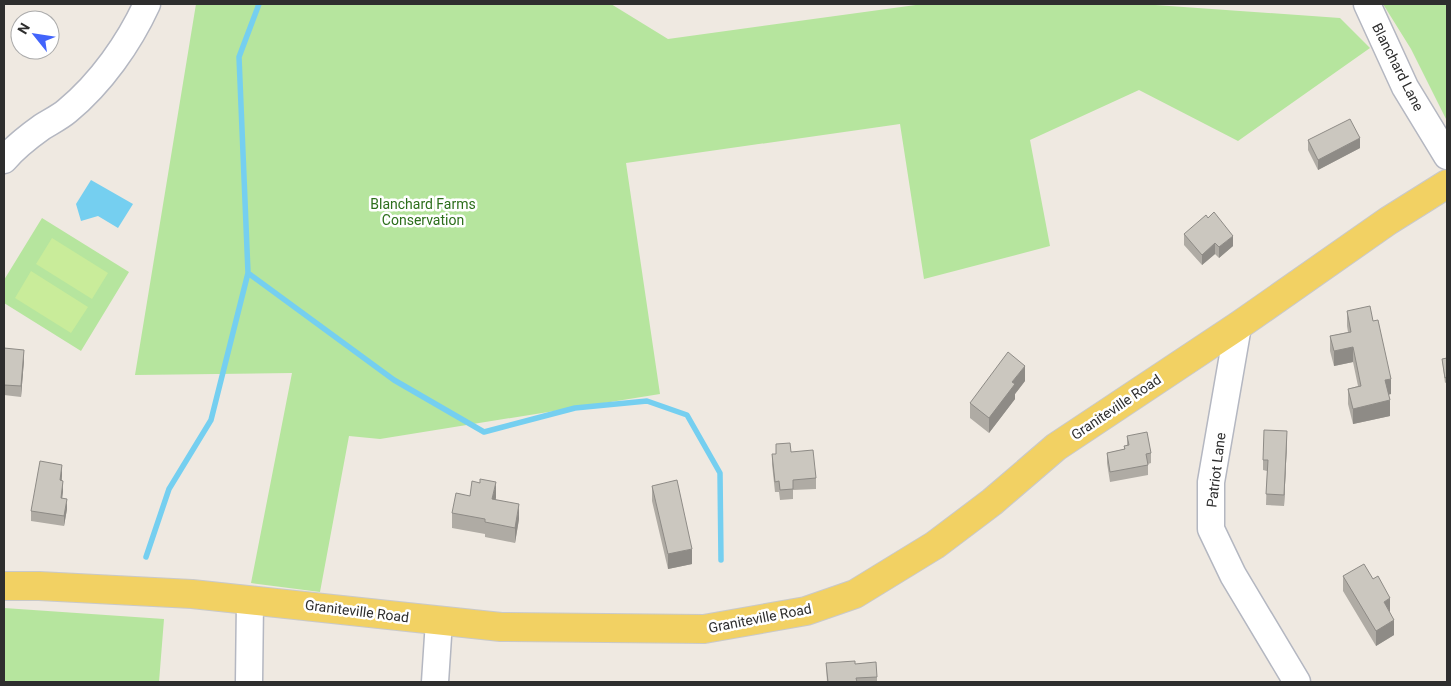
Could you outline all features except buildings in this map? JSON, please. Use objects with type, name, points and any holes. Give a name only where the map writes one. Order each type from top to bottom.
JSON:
[{"type":"main road","name":"Graniteville Road","points":[[4,586],[192,594],[250,601],[301,604],[501,627],[704,629],[806,611],[855,594],[935,545],[992,502],[1056,447],[1238,326],[1383,225],[1447,184]]},
{"type":"street","points":[[4,160],[10,152],[67,111],[93,87],[118,53],[148,4]]},
{"type":"street","name":"Blanchard Lane","points":[[1366,4],[1405,87],[1447,156]]},
{"type":"street","name":"Patriot Lane","points":[[1238,326],[1211,482],[1211,529],[1233,575],[1297,682]]},
{"type":"street","points":[[250,601],[250,682]]},
{"type":"street","points":[[435,682],[439,621]]},
{"type":"green space","name":"Blanchard Farms Conservation","points":[[196,4],[611,4],[668,39],[923,4],[1141,4],[1340,18],[1370,48],[1238,141],[1139,90],[1030,140],[1050,246],[924,279],[900,124],[626,163],[660,394],[380,439],[349,436],[320,592],[251,583],[292,373],[135,375]]},
{"type":"green space","points":[[1383,4],[1447,4],[1447,121],[1411,49]]},
{"type":"green space","points":[[42,218],[129,272],[81,351],[4,303],[4,280]]},
{"type":"green space","points":[[52,238],[108,273],[92,299],[36,264]]},
{"type":"green space","points":[[31,271],[88,307],[71,333],[15,298]]},
{"type":"green space","points":[[4,608],[164,619],[159,682],[4,682]]},
{"type":"water","points":[[91,180],[133,204],[118,228],[98,216],[81,221],[76,204]]},
{"type":"waterway","points":[[146,557],[169,489],[211,420],[248,273],[239,57],[259,4]]},
{"type":"waterway","points":[[248,273],[394,380],[484,432],[575,408],[647,401],[687,415],[720,473],[721,560]]}]
